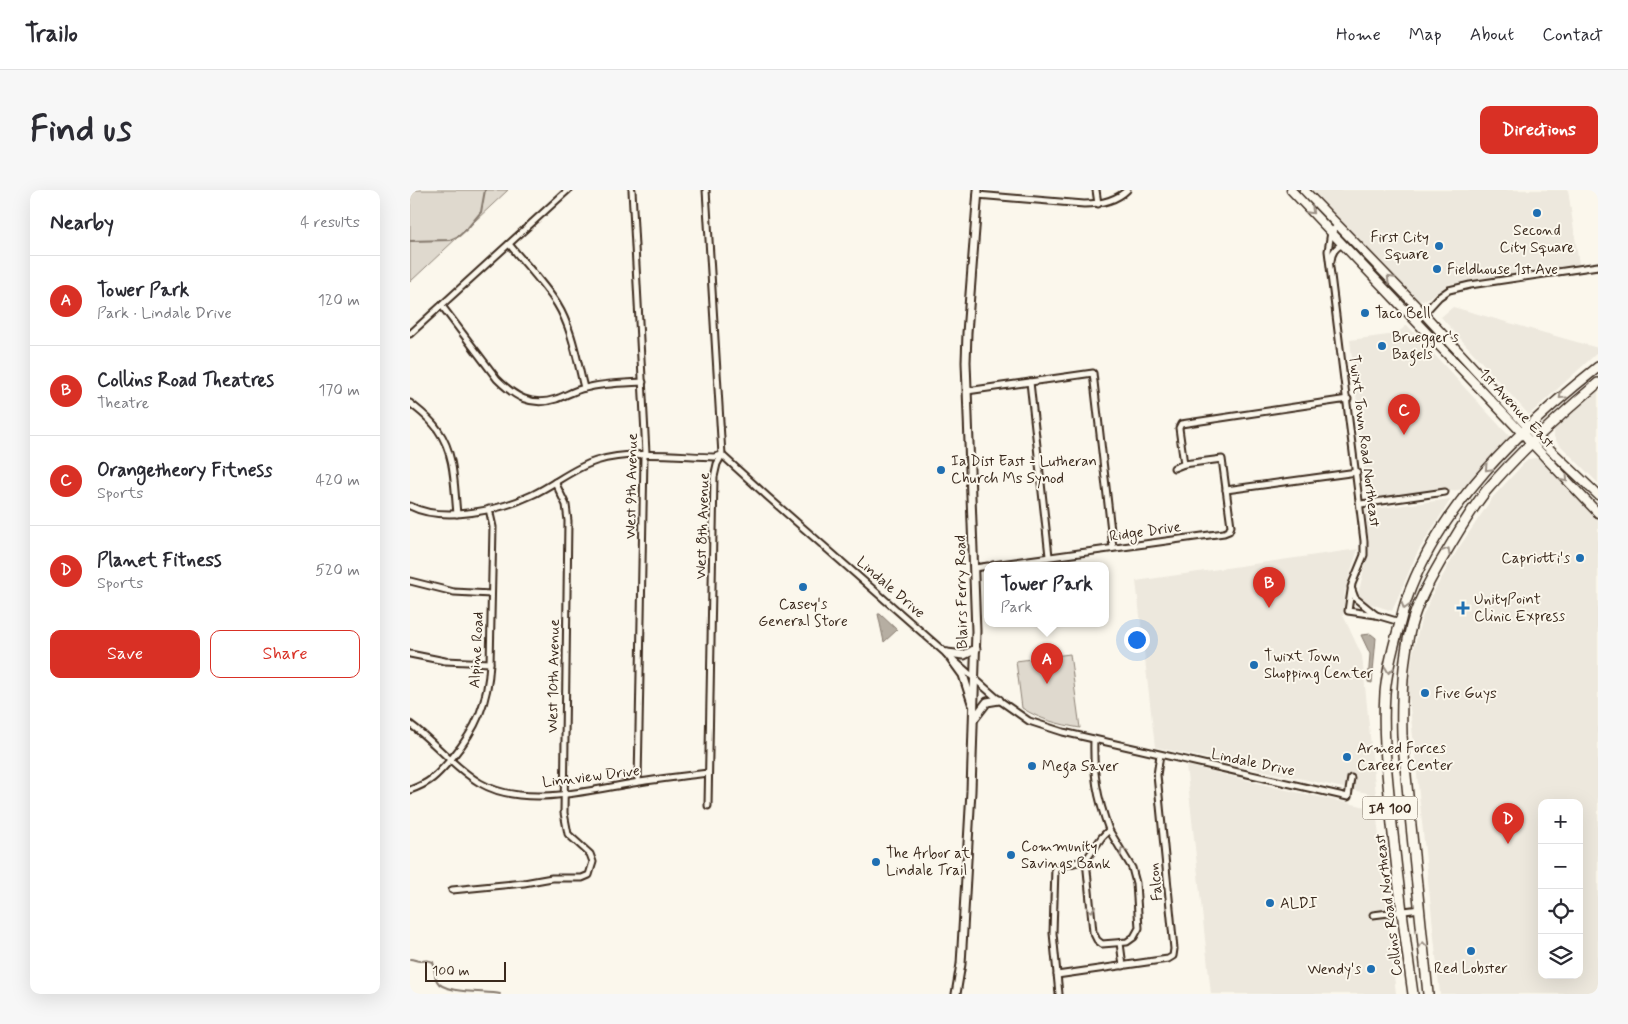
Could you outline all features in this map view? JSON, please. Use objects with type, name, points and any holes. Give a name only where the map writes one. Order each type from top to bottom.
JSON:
[{"type":"highway","name":"IA 100","points":[[1525,430],[1598,367]]},
{"type":"highway","name":"IA 100","points":[[1535,441],[1598,383]]},
{"type":"highway","name":"Collins Road Northeast","points":[[1413,994],[1401,911],[1385,758],[1385,693],[1391,655],[1406,601],[1417,574],[1450,516],[1475,482],[1525,430]]},
{"type":"highway","name":"Collins Road Northeast","points":[[1428,994],[1402,736],[1401,697],[1403,670],[1411,626],[1418,603],[1464,523],[1486,492],[1535,441]]},
{"type":"main road","name":"1st Avenue East","points":[[1291,190],[1525,430]]},
{"type":"main road","name":"1st Avenue East","points":[[1304,190],[1424,314],[1598,514]]},
{"type":"main road","name":"Blairs Ferry Road","points":[[956,994],[961,956],[976,648],[975,568],[967,391],[967,333],[977,193]]},
{"type":"main road","name":"1st Avenue East","points":[[1535,441],[1598,495]]},
{"type":"main road","points":[[947,653],[964,655],[976,648]]},
{"type":"main road","points":[[947,653],[962,675],[974,710]]},
{"type":"main road","points":[[973,719],[987,702],[999,700]]},
{"type":"street","points":[[410,334],[568,190]]},
{"type":"street","name":"West 9th Avenue","points":[[632,190],[646,452],[644,456],[638,782]]},
{"type":"street","name":"West 8th Avenue","points":[[706,190],[722,455],[717,464],[714,477],[708,806]]},
{"type":"street","points":[[1096,190],[1098,204]]},
{"type":"street","points":[[977,193],[1098,204],[1110,200],[1127,190]]},
{"type":"street","points":[[1332,232],[1338,225]]},
{"type":"street","name":"Twixt Town Road Northeast","points":[[1332,232],[1328,251],[1348,399],[1364,541],[1364,555],[1351,587],[1348,611],[1376,615],[1400,622]]},
{"type":"street","points":[[508,244],[542,282],[558,305],[566,324],[584,388]]},
{"type":"street","points":[[1330,267],[1332,253],[1343,244]]},
{"type":"street","points":[[1417,321],[1439,297],[1449,290],[1470,285],[1598,266]]},
{"type":"street","points":[[442,306],[497,379],[505,387],[526,400],[539,404],[584,388],[604,384],[643,382]]},
{"type":"street","points":[[967,391],[1093,373],[1113,548]]},
{"type":"street","points":[[1030,382],[1050,556]]},
{"type":"street","points":[[1174,468],[1184,464],[1179,428],[1181,424],[1348,399]]},
{"type":"street","points":[[410,403],[430,420],[445,441],[453,470],[457,514]]},
{"type":"street","points":[[410,506],[433,512],[457,514],[489,509],[510,504],[533,495],[578,469],[596,461],[617,457],[714,457],[722,455]]},
{"type":"street","name":"Lindale Drive","points":[[722,455],[999,700],[1018,714],[1041,727],[1348,797],[1351,778]]},
{"type":"street","name":"Ridge Drive","points":[[1012,562],[1229,531],[1231,526],[1222,459],[1184,464]]},
{"type":"street","points":[[1226,490],[1357,472]]},
{"type":"street","name":"West 10th Avenue","points":[[452,890],[524,883],[552,878],[582,878],[589,875],[593,862],[590,854],[568,834],[566,823],[564,794],[568,521],[566,505],[555,482]]},
{"type":"street","points":[[1361,504],[1445,492]]},
{"type":"street","name":"Alpine Road","points":[[410,790],[424,785],[438,776],[467,739],[484,704],[489,684],[490,663],[493,527],[489,509]]},
{"type":"street","points":[[975,568],[984,567]]},
{"type":"street","points":[[410,581],[454,592],[491,594]]},
{"type":"street","name":"Twixt Town Road Northeast","points":[[1351,587],[1355,598],[1376,615]]},
{"type":"street","points":[[410,654],[445,661],[490,663]]},
{"type":"street","name":"Linnview Drive","points":[[410,724],[423,733],[450,761],[480,783],[496,791],[522,795],[564,794],[708,773]]},
{"type":"street","points":[[1094,739],[1093,763],[1100,805],[1110,830],[1132,868],[1139,915],[1139,928],[1134,937],[1127,942],[1102,944],[1097,940],[1093,932],[1086,860],[1102,837],[1110,830]]},
{"type":"street","name":"Falcon","points":[[1123,966],[1168,960],[1173,956],[1174,949],[1157,775],[1160,755]]},
{"type":"street","points":[[1059,994],[1053,933],[1055,868],[1086,860]]},
{"type":"street","points":[[1373,916],[1420,909]]},
{"type":"street","points":[[1057,975],[1123,966],[1120,943]]},
{"type":"shaded area","points":[[410,190],[508,190],[410,282]]},
{"type":"shaded area","points":[[1310,190],[1568,190],[1579,264],[1449,284],[1425,300],[1416,301]]},
{"type":"shaded area","points":[[1453,307],[1598,348],[1598,352],[1529,415],[1441,317]]},
{"type":"shaded area","points":[[1407,325],[1511,438],[1489,459],[1464,489],[1368,503],[1350,340],[1396,334]]},
{"type":"shaded area","points":[[1598,389],[1598,483],[1557,442],[1554,437],[1554,431],[1556,427]]},
{"type":"shaded area","points":[[1536,458],[1542,461],[1598,519],[1598,994],[1440,994],[1408,689],[1413,653],[1421,620],[1434,591],[1458,549],[1493,497],[1528,459]]},
{"type":"shaded area","points":[[1451,499],[1417,553],[1392,611],[1357,599],[1369,548],[1366,510]]},
{"type":"shaded area","points":[[1358,549],[1345,590],[1343,615],[1362,656],[1376,795],[1155,747],[1136,581]]},
{"type":"shaded area","points":[[878,614],[897,630],[884,642]]},
{"type":"shaded area","points":[[1371,634],[1376,638],[1372,683],[1368,682],[1370,654],[1361,635]]},
{"type":"shaded area","points":[[1070,654],[1080,728],[1050,721],[1022,708],[1016,661]]},
{"type":"shaded area","points":[[1186,765],[1282,789],[1376,809],[1396,994],[1211,994]]},
{"type":"waterway","points":[[410,241],[450,240],[459,236],[481,212],[485,190]]},
{"type":"waterway","points":[[410,959],[433,962],[437,981],[448,988],[500,994]]},
{"type":"place","name":"Second City Square","points":[[1537,213]]},
{"type":"place","name":"First City Square","points":[[1439,246]]},
{"type":"place","name":"Fieldhouse 1st Ave","points":[[1437,269]]},
{"type":"place","name":"Taco Bell","points":[[1365,313]]},
{"type":"place","name":"Bruegger's Bagels","points":[[1382,346]]},
{"type":"place","name":"Orangetheory Fitness","points":[[1404,435]]},
{"type":"place","name":"Ia Dist East - Lutheran Church Ms Synod","points":[[941,470]]},
{"type":"place","name":"Capriotti's","points":[[1580,558]]},
{"type":"place","name":"Casey's General Store","points":[[803,587]]},
{"type":"place","name":"Collins Road Theatres","points":[[1269,608]]},
{"type":"place","name":"UnityPoint Clinic Express","points":[[1463,608]]},
{"type":"place","name":"Twixt Town Shopping Center","points":[[1254,665]]},
{"type":"place","name":"Tower Park","points":[[1047,684]]},
{"type":"place","name":"Five Guys","points":[[1425,693]]},
{"type":"place","name":"Armed Forces Career Center","points":[[1347,757]]},
{"type":"place","name":"Mega Saver","points":[[1032,766]]},
{"type":"place","name":"Planet Fitness","points":[[1508,844]]},
{"type":"place","name":"Community Savings Bank","points":[[1011,855]]},
{"type":"place","name":"The Arbor at Lindale Trail","points":[[876,862]]},
{"type":"place","name":"ALDI","points":[[1270,903]]},
{"type":"place","name":"Red Lobster","points":[[1471,951]]},
{"type":"place","name":"Wendy's","points":[[1371,969]]}]
